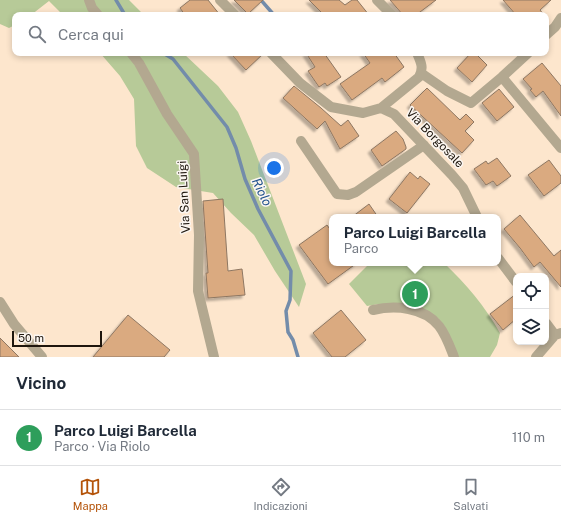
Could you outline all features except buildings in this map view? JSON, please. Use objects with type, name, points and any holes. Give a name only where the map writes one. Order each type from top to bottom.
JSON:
[{"type":"street","points":[[89,0],[95,12]]},
{"type":"street","points":[[220,0],[232,12]]},
{"type":"street","points":[[377,0],[389,12]]},
{"type":"street","points":[[549,32],[561,18]]},
{"type":"street","name":"Via San Luigi","points":[[133,56],[139,63],[167,114],[194,154],[199,235],[198,291],[214,357]]},
{"type":"street","points":[[274,56],[300,82],[331,107],[363,113],[380,108],[419,77],[421,73],[421,62],[418,56]]},
{"type":"street","points":[[421,73],[447,91],[471,103],[525,56]]},
{"type":"street","points":[[502,77],[561,148]]},
{"type":"street","name":"Via Borgosale","points":[[380,108],[394,114],[452,175],[463,188],[476,214]]},
{"type":"street","points":[[301,141],[338,194],[343,195],[356,192],[424,145]]},
{"type":"street","points":[[501,262],[513,278]]},
{"type":"street","points":[[0,302],[14,324],[42,357]]},
{"type":"street","points":[[373,310],[386,307],[399,308],[412,310],[432,319],[440,327],[454,357]]},
{"type":"street","points":[[536,357],[558,334],[549,326]]},
{"type":"green space","points":[[0,0],[129,0],[141,12],[60,12],[49,1],[35,12],[12,12],[12,26],[9,28],[0,24]]},
{"type":"green space","points":[[103,56],[186,56],[218,86],[238,112],[251,141],[306,284],[299,307],[275,271],[254,235],[213,193],[176,187],[147,168],[136,146],[134,99],[120,76]]},
{"type":"green space","points":[[367,266],[447,266],[475,296],[488,314],[500,333],[497,345],[490,357],[458,357],[438,318],[379,304],[367,306],[349,284]]},
{"type":"waterway","name":"Riolo","points":[[116,0],[123,12]]},
{"type":"waterway","points":[[261,0],[271,12]]},
{"type":"waterway","name":"Riolo","points":[[168,56],[173,59],[227,127],[236,148],[245,179],[258,209],[291,271],[290,300],[286,311],[288,332],[293,340],[298,357]]},
{"type":"place","name":"Parco Luigi Barcella","points":[[415,294]]}]
